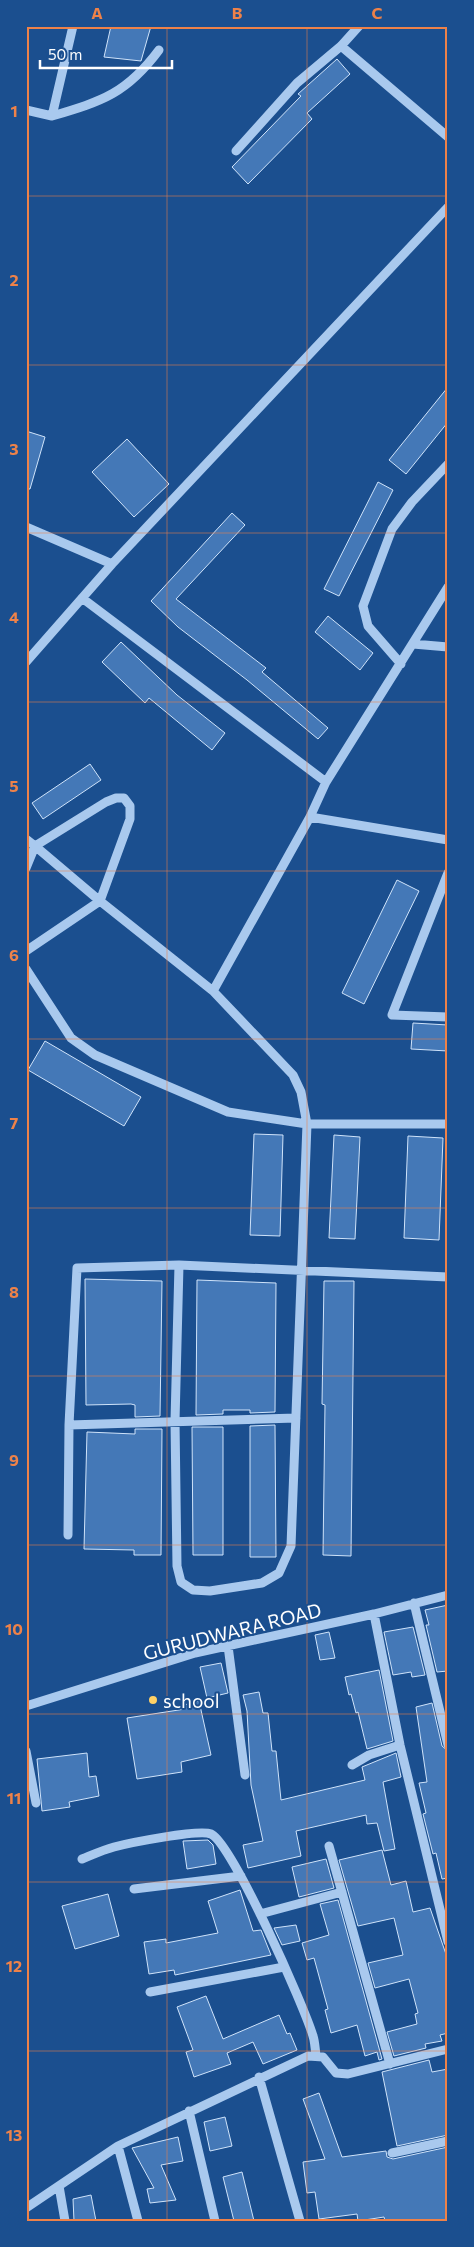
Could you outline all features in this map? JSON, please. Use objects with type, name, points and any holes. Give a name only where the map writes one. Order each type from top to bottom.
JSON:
[{"type":"street","points":[[52,116],[73,26]]},
{"type":"street","points":[[236,151],[297,83],[341,46],[359,26]]},
{"type":"street","points":[[341,46],[448,137]]},
{"type":"street","points":[[26,110],[52,116],[110,97],[128,85],[144,70],[159,50]]},
{"type":"street","points":[[26,662],[112,564],[448,207]]},
{"type":"street","points":[[401,664],[368,626],[362,606],[392,529],[412,502],[448,464]]},
{"type":"street","points":[[26,528],[112,564]]},
{"type":"street","points":[[213,991],[310,817],[326,782],[448,587]]},
{"type":"street","points":[[82,598],[326,782]]},
{"type":"street","points":[[413,644],[448,647]]},
{"type":"street","points":[[26,868],[35,846],[106,802],[116,798],[124,798],[130,806],[130,819],[100,901],[26,951]]},
{"type":"street","points":[[310,817],[448,840]]},
{"type":"street","points":[[26,839],[213,991],[293,1075],[302,1092],[307,1124],[291,1546],[279,1573],[262,1583],[210,1591],[193,1590],[181,1582],[177,1566],[175,1421],[179,1265]]},
{"type":"street","points":[[448,874],[392,1015],[448,1017]]},
{"type":"street","points":[[26,968],[72,1038],[95,1055],[228,1112],[307,1124],[448,1124]]},
{"type":"street","points":[[68,1535],[69,1425],[77,1268],[179,1265],[448,1277]]},
{"type":"street","points":[[69,1425],[296,1418]]},
{"type":"street","name":"GURUDWARA ROAD","points":[[26,1706],[195,1653],[374,1614],[448,1595]]},
{"type":"street","points":[[414,1603],[448,1744]]},
{"type":"street","points":[[374,1614],[400,1745],[448,1942]]},
{"type":"street","points":[[228,1646],[245,1775]]},
{"type":"street","points":[[352,1765],[368,1755],[400,1745]]},
{"type":"street","points":[[26,1751],[36,1803]]},
{"type":"street","points":[[82,1860],[112,1847],[199,1832],[211,1834],[220,1842],[260,1914],[313,2037],[316,2055]]},
{"type":"street","points":[[329,1846],[390,2064]]},
{"type":"street","points":[[134,1889],[240,1876]]},
{"type":"street","points":[[260,1914],[342,1892]]},
{"type":"street","points":[[150,1992],[284,1967]]},
{"type":"street","points":[[26,2208],[118,2146],[259,2077],[308,2056],[316,2055],[322,2057],[336,2073],[348,2074],[448,2049]]},
{"type":"street","points":[[259,2077],[300,2221]]},
{"type":"street","points":[[189,2112],[216,2221]]},
{"type":"street","points":[[392,2153],[448,2140]]},
{"type":"street","points":[[118,2146],[138,2221]]},
{"type":"street","points":[[59,2186],[65,2221]]},
{"type":"building","points":[[111,26],[151,26],[141,61],[104,57]]},
{"type":"building","points":[[337,59],[350,74],[307,113],[312,119],[248,184],[232,167],[301,96],[298,94]]},
{"type":"building","points":[[448,387],[448,422],[406,474],[389,460]]},
{"type":"building","points":[[26,431],[45,437],[30,489],[26,489]]},
{"type":"building","points":[[127,439],[169,484],[134,517],[92,472]]},
{"type":"building","points":[[378,482],[393,490],[339,596],[324,589]]},
{"type":"building","points":[[232,513],[245,525],[176,599],[266,668],[262,672],[328,728],[318,739],[247,680],[178,627],[151,601]]},
{"type":"building","points":[[328,616],[373,653],[360,670],[315,632]]},
{"type":"building","points":[[121,642],[177,695],[225,733],[212,750],[149,698],[145,703],[102,662]]},
{"type":"building","points":[[90,764],[101,780],[43,819],[32,803]]},
{"type":"building","points":[[397,880],[419,891],[364,1004],[342,993]]},
{"type":"building","points":[[413,1023],[448,1025],[448,1051],[411,1049]]},
{"type":"building","points":[[45,1041],[141,1097],[124,1126],[28,1070]]},
{"type":"building","points":[[254,1134],[283,1135],[280,1236],[250,1235]]},
{"type":"building","points":[[334,1135],[360,1137],[355,1239],[329,1238]]},
{"type":"building","points":[[408,1136],[443,1138],[439,1240],[404,1238]]},
{"type":"building","points":[[85,1279],[162,1281],[160,1416],[135,1417],[135,1405],[131,1404],[86,1405]]},
{"type":"building","points":[[197,1280],[276,1283],[275,1412],[250,1413],[250,1410],[223,1410],[223,1414],[196,1415]]},
{"type":"building","points":[[324,1281],[354,1281],[351,1556],[323,1555],[325,1405],[322,1404]]},
{"type":"building","points":[[275,1425],[276,1557],[250,1557],[250,1426]]},
{"type":"building","points":[[192,1427],[223,1427],[223,1555],[193,1555]]},
{"type":"building","points":[[135,1429],[162,1429],[161,1555],[134,1555],[134,1550],[84,1549],[87,1432],[135,1434]]},
{"type":"building","points":[[448,1605],[448,1671],[437,1672],[426,1625],[429,1625],[425,1610]]},
{"type":"building","points":[[413,1627],[425,1675],[412,1677],[411,1672],[393,1675],[384,1632]]},
{"type":"building","points":[[329,1632],[335,1658],[320,1660],[315,1635]]},
{"type":"building","points":[[221,1663],[228,1693],[207,1698],[200,1667]]},
{"type":"building","points":[[379,1670],[393,1741],[367,1749],[358,1712],[356,1713],[351,1694],[349,1695],[345,1677]]},
{"type":"building","points":[[259,1692],[263,1713],[268,1713],[272,1751],[276,1751],[281,1800],[365,1780],[362,1767],[396,1753],[401,1777],[383,1782],[395,1849],[384,1851],[377,1823],[367,1824],[366,1815],[296,1831],[301,1856],[248,1868],[243,1845],[263,1841],[251,1785],[247,1711],[243,1695]]},
{"type":"building","points":[[199,1701],[211,1755],[181,1762],[182,1772],[137,1779],[127,1718],[185,1709],[184,1705]]},
{"type":"building","points":[[432,1703],[442,1746],[448,1751],[448,1878],[442,1879],[436,1853],[433,1854],[423,1814],[426,1813],[419,1783],[427,1782],[416,1707]]},
{"type":"building","points":[[87,1753],[89,1777],[96,1776],[99,1796],[69,1802],[70,1807],[42,1811],[37,1759]]},
{"type":"building","points":[[208,1840],[213,1845],[216,1864],[187,1869],[183,1841]]},
{"type":"building","points":[[382,1850],[391,1885],[406,1881],[413,1912],[430,1908],[448,1960],[448,2033],[440,2035],[442,2041],[425,2044],[426,2048],[394,2056],[387,2032],[417,2024],[415,2014],[418,2013],[409,1979],[375,1988],[368,1963],[403,1955],[394,1918],[358,1926],[339,1860]]},
{"type":"building","points":[[326,1859],[334,1888],[299,1897],[292,1867]]},
{"type":"building","points":[[240,1890],[253,1931],[261,1930],[271,1955],[175,1975],[174,1970],[149,1974],[144,1942],[166,1939],[166,1943],[218,1933],[208,1901]]},
{"type":"building","points":[[108,1894],[119,1936],[75,1949],[62,1906]]},
{"type":"building","points":[[338,1900],[382,2059],[379,2060],[377,2052],[365,2056],[357,2025],[331,2033],[325,2010],[328,2009],[314,1958],[307,1960],[302,1943],[329,1935],[320,1904]]},
{"type":"building","points":[[296,1925],[300,1941],[282,1945],[274,1928]]},
{"type":"building","points":[[206,1996],[223,2039],[279,2015],[287,2034],[290,2033],[297,2050],[263,2064],[253,2042],[227,2053],[231,2064],[194,2077],[186,2052],[193,2050],[177,2007]]},
{"type":"building","points":[[429,2060],[432,2072],[448,2069],[448,2135],[397,2146],[382,2072]]},
{"type":"building","points":[[319,2093],[342,2157],[386,2151],[387,2157],[393,2159],[448,2147],[448,2221],[385,2221],[384,2217],[358,2221],[357,2214],[319,2219],[315,2192],[307,2193],[303,2162],[325,2159],[303,2099]]},
{"type":"building","points":[[225,2117],[232,2146],[210,2151],[204,2122]]},
{"type":"building","points":[[178,2137],[183,2161],[161,2165],[176,2200],[150,2203],[147,2189],[154,2188],[132,2148]]},
{"type":"building","points":[[242,2172],[254,2221],[234,2221],[223,2177]]},
{"type":"building","points":[[91,2195],[96,2221],[74,2221],[73,2199]]},
{"type":"place","name":"school","points":[[153,1700]]}]
